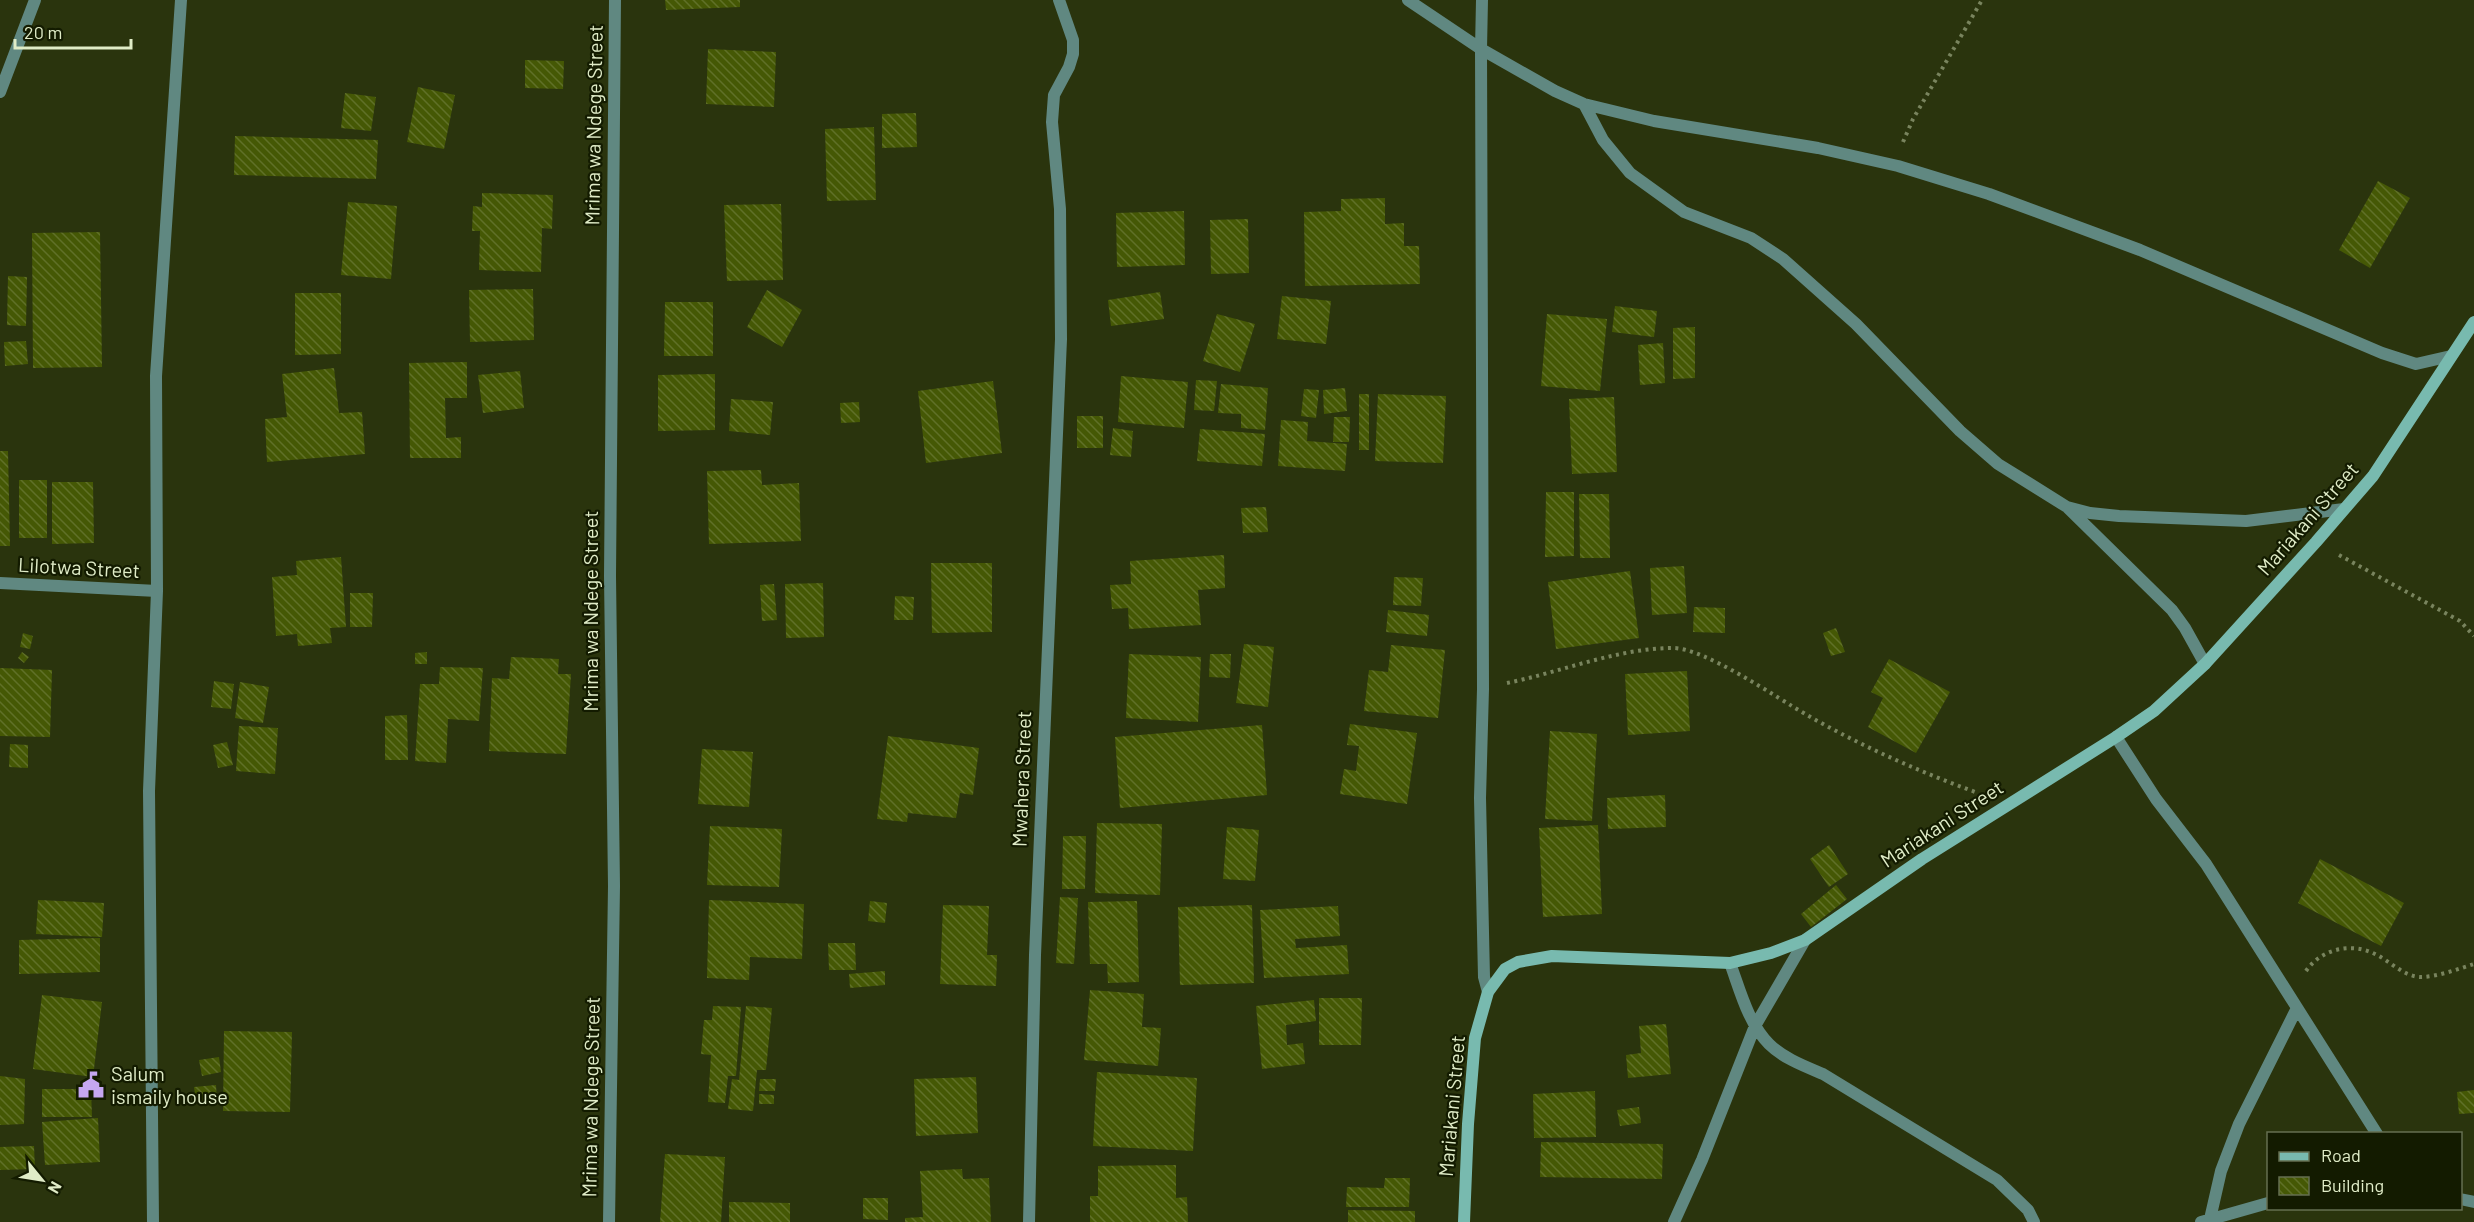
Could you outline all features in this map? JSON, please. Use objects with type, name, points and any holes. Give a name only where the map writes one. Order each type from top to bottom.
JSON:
[{"type":"street","points":[[0,92],[35,0]]},
{"type":"street","points":[[153,1222],[149,791],[157,591],[156,375],[181,0]]},
{"type":"street","name":"Mrima wa Ndege Street","points":[[609,1222],[614,886],[610,576],[615,0]]},
{"type":"street","name":"Mwahera Street","points":[[1029,1222],[1035,956],[1060,339],[1060,209],[1052,122],[1054,94],[1073,54],[1072,40],[1059,0]]},
{"type":"street","points":[[1408,0],[1481,49],[1555,92],[1584,104],[1654,121],[1818,148],[1898,166],[1989,194],[2140,250],[2382,353],[2416,364],[2451,356]]},
{"type":"street","points":[[1482,0],[1483,688],[1480,798],[1484,977],[1488,992]]},
{"type":"street","points":[[1584,104],[1603,140],[1630,173],[1684,212],[1751,238],[1783,259],[1856,324],[1975,445],[1998,464],[2067,507],[2172,610],[2186,628],[2205,664]]},
{"type":"street","name":"Mariakani Street","points":[[1464,1222],[1468,1124],[1475,1038],[1488,992],[1505,969],[1518,962],[1552,956],[1730,963],[1771,953],[1805,940],[1922,859],[2154,711],[2205,664],[2373,476],[2474,322]]},
{"type":"street","points":[[2067,507],[2109,515],[2246,521],[2344,509]]},
{"type":"street","name":"Lilotwa Street","points":[[0,583],[157,591]]},
{"type":"street","points":[[2115,737],[2156,799],[2206,864],[2376,1132]]},
{"type":"street","points":[[1674,1222],[1702,1160],[1755,1026],[1805,940]]},
{"type":"street","points":[[1730,963],[1755,1026],[1769,1045],[1792,1060],[1823,1074],[1997,1180],[2028,1210],[2034,1222]]},
{"type":"street","points":[[2206,1221],[2221,1171],[2239,1124],[2297,1008]]},
{"type":"street","points":[[2206,1221],[2267,1203]]},
{"type":"path","points":[[1898,166],[1903,142],[1913,119],[1982,0]]},
{"type":"path","points":[[2316,542],[2460,621],[2474,636]]},
{"type":"path","points":[[1483,688],[1553,674],[1594,660],[1675,648],[1700,655],[1856,740],[1948,782],[2009,805]]},
{"type":"path","points":[[2289,996],[2310,964],[2327,952],[2344,948],[2364,949],[2405,973],[2420,977],[2474,964]]},
{"type":"building","points":[[665,0],[740,0],[740,7],[666,10]]},
{"type":"building","points":[[708,49],[776,52],[774,107],[706,104]]},
{"type":"building","points":[[525,60],[564,61],[563,89],[525,88]]},
{"type":"building","points":[[418,87],[455,95],[444,149],[407,142]]},
{"type":"building","points":[[345,93],[376,97],[371,131],[341,128]]},
{"type":"building","points":[[916,113],[917,147],[882,148],[882,114]]},
{"type":"building","points":[[874,127],[876,200],[827,201],[825,129]]},
{"type":"building","points":[[235,136],[378,140],[376,179],[234,175]]},
{"type":"building","points":[[2378,181],[2410,198],[2370,268],[2339,250]]},
{"type":"building","points":[[482,193],[553,195],[552,229],[542,228],[541,272],[479,270],[480,231],[472,231],[473,206],[482,207]]},
{"type":"building","points":[[1385,198],[1385,224],[1404,223],[1404,246],[1419,246],[1420,284],[1305,286],[1304,212],[1341,211],[1341,199]]},
{"type":"building","points":[[348,202],[397,206],[391,279],[341,275]]},
{"type":"building","points":[[781,204],[783,280],[727,281],[724,205]]},
{"type":"building","points":[[1184,211],[1185,265],[1117,267],[1116,213]]},
{"type":"building","points":[[1248,219],[1249,273],[1211,274],[1210,220]]},
{"type":"building","points":[[100,232],[102,367],[33,368],[32,233]]},
{"type":"building","points":[[8,276],[27,277],[26,326],[7,325]]},
{"type":"building","points":[[533,289],[534,340],[470,342],[469,290]]},
{"type":"building","points":[[767,290],[802,310],[782,347],[747,327]]},
{"type":"building","points":[[1160,292],[1164,319],[1111,326],[1108,300]]},
{"type":"building","points":[[295,293],[341,293],[341,354],[295,355]]},
{"type":"building","points":[[1282,296],[1331,301],[1326,344],[1277,339]]},
{"type":"building","points":[[665,302],[713,302],[713,356],[664,356]]},
{"type":"building","points":[[1615,306],[1657,311],[1654,337],[1612,332]]},
{"type":"building","points":[[1217,314],[1255,324],[1240,372],[1203,361]]},
{"type":"building","points":[[1547,314],[1607,319],[1600,391],[1541,386]]},
{"type":"building","points":[[1695,327],[1695,378],[1673,379],[1673,328]]},
{"type":"building","points":[[26,341],[28,364],[5,366],[4,342]]},
{"type":"building","points":[[1663,343],[1665,383],[1640,385],[1638,345]]},
{"type":"building","points":[[467,362],[467,398],[445,398],[446,438],[461,437],[461,458],[410,458],[409,363]]},
{"type":"building","points":[[334,368],[339,413],[362,412],[365,454],[267,462],[265,419],[287,417],[282,374]]},
{"type":"building","points":[[520,371],[524,408],[483,413],[478,375]]},
{"type":"building","points":[[715,374],[715,430],[658,431],[658,375]]},
{"type":"building","points":[[1121,376],[1188,382],[1184,428],[1118,422]]},
{"type":"building","points":[[1196,380],[1217,381],[1214,411],[1194,410]]},
{"type":"building","points":[[993,381],[1002,453],[926,463],[918,391]]},
{"type":"building","points":[[1221,384],[1268,388],[1265,430],[1241,428],[1241,414],[1218,413]]},
{"type":"building","points":[[1345,388],[1347,411],[1324,414],[1323,390]]},
{"type":"building","points":[[1304,389],[1319,390],[1316,418],[1301,416]]},
{"type":"building","points":[[1359,394],[1369,394],[1369,450],[1359,450]]},
{"type":"building","points":[[1378,394],[1446,396],[1443,463],[1375,461]]},
{"type":"building","points":[[1614,397],[1617,472],[1572,474],[1569,399]]},
{"type":"building","points":[[731,399],[773,402],[770,435],[729,431]]},
{"type":"building","points":[[859,402],[860,422],[841,423],[840,403]]},
{"type":"building","points":[[1077,416],[1103,416],[1103,448],[1077,448]]},
{"type":"building","points":[[1334,417],[1350,417],[1349,442],[1333,442]]},
{"type":"building","points":[[1281,420],[1308,422],[1307,441],[1347,444],[1345,471],[1278,466]]},
{"type":"building","points":[[1113,428],[1133,431],[1131,457],[1110,455]]},
{"type":"building","points":[[1200,429],[1265,434],[1262,466],[1197,461]]},
{"type":"building","points":[[0,451],[8,451],[10,546],[0,546]]},
{"type":"building","points":[[761,470],[762,485],[799,483],[801,541],[709,544],[707,471]]},
{"type":"building","points":[[19,480],[47,480],[47,538],[19,538]]},
{"type":"building","points":[[52,482],[93,482],[94,543],[52,544]]},
{"type":"building","points":[[1546,492],[1574,492],[1574,556],[1545,557]]},
{"type":"building","points":[[1579,494],[1609,494],[1610,558],[1580,558]]},
{"type":"building","points":[[1266,507],[1268,532],[1243,533],[1241,508]]},
{"type":"building","points":[[1224,555],[1225,588],[1198,590],[1201,625],[1129,629],[1128,608],[1112,609],[1110,585],[1131,584],[1130,561]]},
{"type":"building","points":[[341,557],[346,627],[330,628],[332,643],[298,646],[297,634],[276,636],[272,577],[297,575],[296,561]]},
{"type":"building","points":[[931,563],[992,563],[992,632],[932,633]]},
{"type":"building","points":[[1684,566],[1687,613],[1652,615],[1650,568]]},
{"type":"building","points":[[1630,571],[1639,638],[1556,649],[1548,582]]},
{"type":"building","points":[[1394,577],[1423,578],[1421,606],[1393,605]]},
{"type":"building","points":[[823,583],[824,637],[786,638],[785,584]]},
{"type":"building","points":[[774,584],[777,620],[762,621],[760,585]]},
{"type":"building","points":[[350,593],[373,593],[372,627],[350,627]]},
{"type":"building","points":[[895,596],[914,597],[913,620],[894,620]]},
{"type":"building","points":[[1694,607],[1725,608],[1725,633],[1693,632]]},
{"type":"building","points":[[1388,610],[1429,615],[1427,636],[1386,632]]},
{"type":"building","points":[[1836,628],[1845,652],[1831,656],[1823,633]]},
{"type":"building","points":[[23,633],[33,636],[30,649],[20,647]]},
{"type":"building","points":[[1244,644],[1274,647],[1268,707],[1236,703]]},
{"type":"building","points":[[1391,645],[1445,650],[1438,718],[1364,711],[1369,670],[1388,672]]},
{"type":"building","points":[[22,652],[29,657],[24,663],[18,658]]},
{"type":"building","points":[[427,652],[427,664],[415,664],[415,653]]},
{"type":"building","points":[[1129,654],[1201,657],[1198,722],[1126,718]]},
{"type":"building","points":[[1210,654],[1231,654],[1230,678],[1209,677]]},
{"type":"building","points":[[511,657],[559,659],[558,674],[571,674],[566,754],[489,751],[492,678],[509,679]]},
{"type":"building","points":[[1889,659],[1950,692],[1916,753],[1868,727],[1883,698],[1871,692]]},
{"type":"building","points":[[440,667],[483,668],[479,721],[448,719],[446,763],[415,761],[420,684],[439,684]]},
{"type":"building","points":[[0,668],[52,670],[50,737],[0,736]]},
{"type":"building","points":[[1687,671],[1690,731],[1628,735],[1625,674]]},
{"type":"building","points":[[214,681],[234,684],[231,709],[211,707]]},
{"type":"building","points":[[240,682],[269,687],[263,723],[235,718]]},
{"type":"building","points":[[407,715],[408,760],[385,760],[385,716]]},
{"type":"building","points":[[1350,724],[1417,733],[1407,804],[1340,794],[1344,769],[1356,771],[1359,746],[1347,745]]},
{"type":"building","points":[[1262,725],[1267,795],[1120,808],[1115,737]]},
{"type":"building","points":[[239,726],[278,728],[275,774],[236,771]]},
{"type":"building","points":[[1550,731],[1597,734],[1592,821],[1545,819]]},
{"type":"building","points":[[888,736],[979,748],[973,795],[960,793],[956,818],[908,813],[907,822],[877,819]]},
{"type":"building","points":[[227,742],[233,765],[218,768],[213,745]]},
{"type":"building","points":[[10,744],[28,745],[28,768],[9,767]]},
{"type":"building","points":[[702,749],[753,752],[749,807],[698,804]]},
{"type":"building","points":[[1665,795],[1666,827],[1608,829],[1607,798]]},
{"type":"building","points":[[1097,823],[1162,824],[1160,895],[1095,893]]},
{"type":"building","points":[[1598,825],[1602,914],[1543,917],[1539,828]]},
{"type":"building","points":[[710,826],[782,829],[779,887],[707,885]]},
{"type":"building","points":[[1227,827],[1259,830],[1255,881],[1223,879]]},
{"type":"building","points":[[1063,836],[1086,836],[1085,889],[1062,889]]},
{"type":"building","points":[[1829,845],[1848,874],[1829,887],[1810,859]]},
{"type":"building","points":[[2320,859],[2404,903],[2381,946],[2298,903]]},
{"type":"building","points":[[1836,885],[1847,899],[1811,927],[1801,914]]},
{"type":"building","points":[[1060,897],[1078,898],[1074,964],[1056,963]]},
{"type":"building","points":[[38,900],[104,903],[102,937],[36,934]]},
{"type":"building","points":[[709,900],[804,904],[802,959],[750,957],[749,980],[707,978]]},
{"type":"building","points":[[870,901],[887,903],[885,923],[868,921]]},
{"type":"building","points":[[1137,901],[1139,982],[1108,983],[1107,964],[1090,964],[1088,902]]},
{"type":"building","points":[[943,905],[989,906],[987,955],[997,955],[996,986],[940,984]]},
{"type":"building","points":[[1252,905],[1254,983],[1180,985],[1178,907]]},
{"type":"building","points":[[1338,906],[1340,936],[1295,939],[1296,948],[1347,945],[1349,974],[1264,978],[1260,910]]},
{"type":"building","points":[[100,938],[100,972],[19,974],[19,940]]},
{"type":"building","points":[[828,943],[855,943],[856,970],[829,970]]},
{"type":"building","points":[[885,971],[885,985],[850,988],[849,974]]},
{"type":"building","points":[[1090,990],[1144,994],[1142,1027],[1161,1028],[1158,1066],[1084,1060]]},
{"type":"building","points":[[42,995],[102,1002],[93,1077],[33,1069]]},
{"type":"building","points":[[1319,998],[1362,998],[1361,1045],[1319,1045]]},
{"type":"building","points":[[1314,1000],[1316,1021],[1286,1025],[1287,1045],[1303,1043],[1305,1064],[1262,1069],[1256,1006]]},
{"type":"building","points":[[713,1006],[741,1007],[736,1076],[728,1076],[725,1103],[708,1102],[711,1055],[701,1054],[704,1020],[712,1020]]},
{"type":"building","points":[[746,1006],[772,1008],[766,1070],[757,1070],[753,1111],[728,1109],[732,1079],[739,1080]]},
{"type":"building","points":[[1666,1024],[1671,1074],[1628,1078],[1626,1055],[1641,1053],[1639,1026]]},
{"type":"building","points":[[224,1031],[292,1032],[290,1112],[223,1111]]},
{"type":"building","points":[[219,1057],[221,1072],[202,1076],[199,1060]]},
{"type":"building","points":[[1097,1072],[1197,1078],[1193,1151],[1093,1146]]},
{"type":"building","points":[[0,1076],[25,1079],[24,1124],[0,1125]]},
{"type":"building","points":[[976,1077],[978,1133],[916,1136],[914,1079]]},
{"type":"building","points":[[760,1079],[776,1079],[775,1091],[759,1091]]},
{"type":"building","points":[[216,1085],[217,1101],[196,1103],[194,1087]]},
{"type":"building","points":[[42,1089],[91,1089],[92,1117],[42,1117]]},
{"type":"building","points":[[2474,1090],[2474,1113],[2459,1114],[2457,1092]]},
{"type":"building","points":[[1595,1091],[1596,1137],[1534,1138],[1533,1094]]},
{"type":"building","points":[[759,1094],[774,1095],[774,1104],[759,1104]]},
{"type":"building","points":[[1639,1107],[1641,1123],[1620,1126],[1617,1110]]},
{"type":"building","points":[[98,1118],[100,1162],[45,1165],[42,1122]]},
{"type":"building","points":[[1541,1142],[1663,1144],[1662,1179],[1540,1177]]},
{"type":"building","points":[[34,1146],[35,1169],[0,1170],[0,1147]]},
{"type":"building","points":[[665,1154],[725,1157],[721,1222],[660,1222]]},
{"type":"building","points":[[1176,1165],[1176,1198],[1187,1197],[1188,1222],[1090,1222],[1090,1196],[1098,1196],[1098,1166]]},
{"type":"building","points":[[962,1169],[963,1179],[989,1178],[991,1222],[905,1222],[905,1218],[923,1217],[920,1171]]},
{"type":"building","points":[[1385,1178],[1410,1178],[1409,1207],[1346,1207],[1347,1187],[1384,1188]]},
{"type":"building","points":[[863,1198],[888,1198],[888,1220],[863,1219]]},
{"type":"building","points":[[729,1202],[790,1203],[790,1222],[729,1222]]},
{"type":"building","points":[[1348,1210],[1415,1211],[1415,1222],[1348,1222]]},
{"type":"place","name":"Salum ismaily house","points":[[91,1085]]}]
